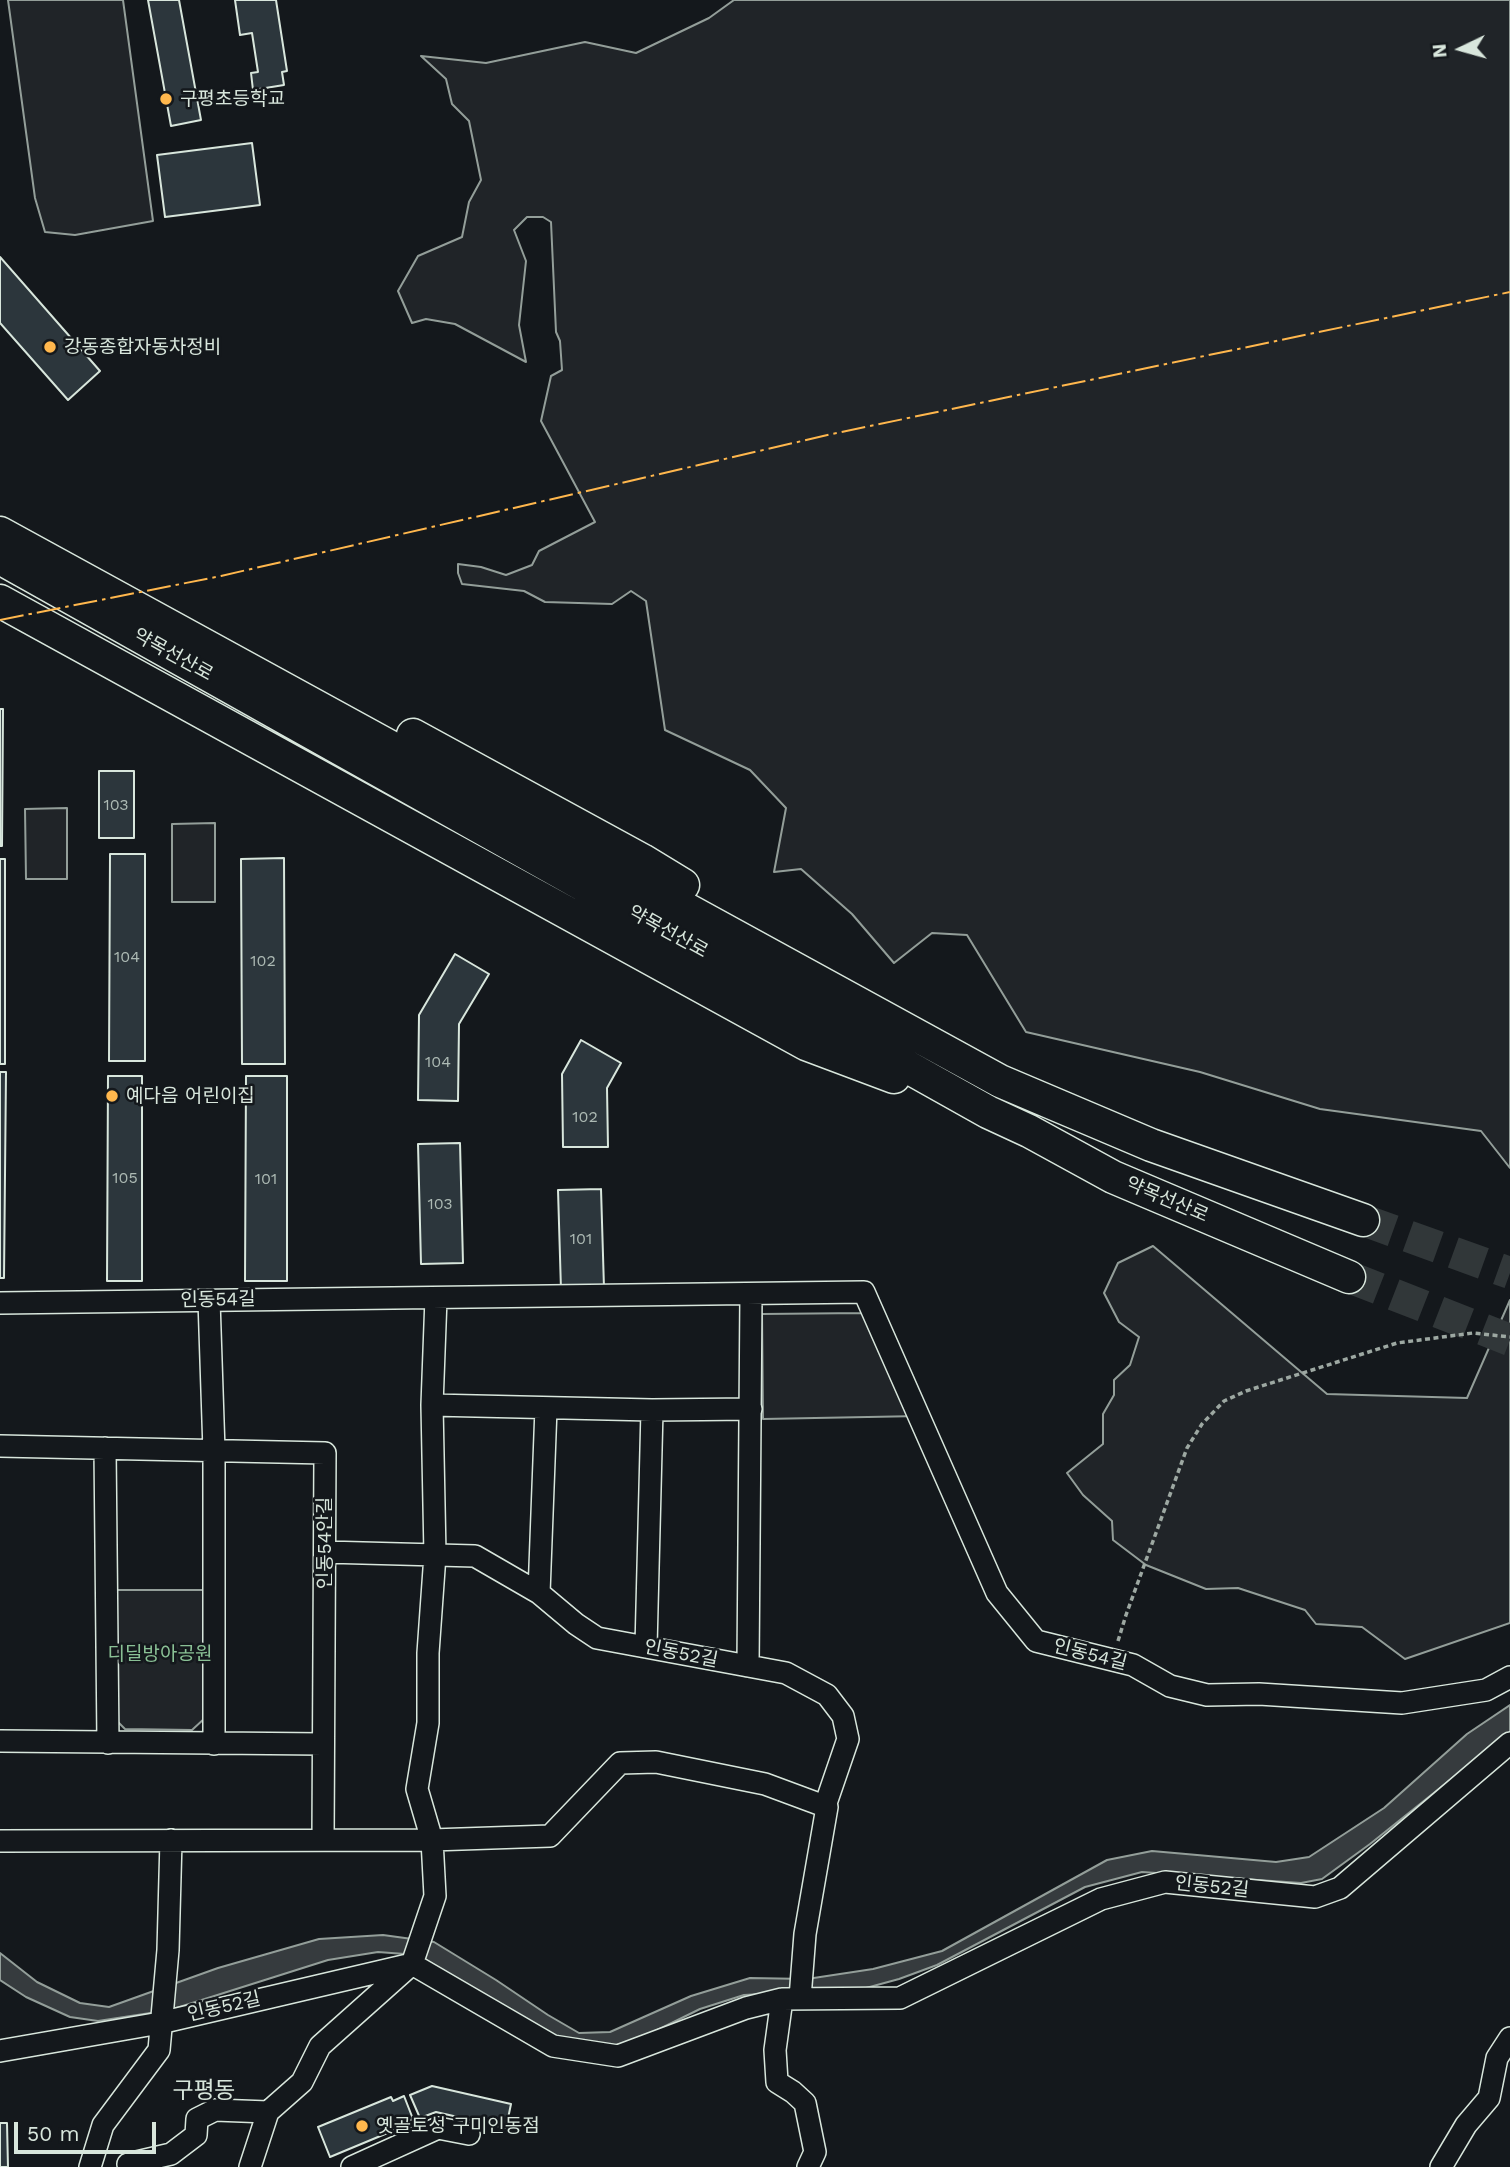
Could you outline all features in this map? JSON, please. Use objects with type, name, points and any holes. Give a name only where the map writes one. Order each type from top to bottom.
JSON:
[{"type":"highway","points":[[0,509],[642,860],[1000,1081]]},
{"type":"highway","name":"약목선산로","points":[[0,533],[277,700],[988,1112],[1113,1177],[1349,1277]]},
{"type":"highway","name":"약목선산로","points":[[0,558],[277,700],[1000,1081],[1151,1144],[1363,1220]]},
{"type":"highway","points":[[0,601],[806,1044],[988,1112]]},
{"type":"street","name":"인동54길","points":[[0,1303],[864,1292],[997,1593],[1036,1641],[1133,1665],[1170,1686],[1208,1695],[1259,1694],[1402,1703],[1486,1690],[1510,1677]]},
{"type":"street","points":[[748,1666],[751,1294]]},
{"type":"street","points":[[250,2167],[268,2112],[302,2082],[320,2046],[412,1964],[435,1895],[432,1840],[417,1789],[428,1723],[428,1653],[435,1555],[432,1405],[436,1298]]},
{"type":"street","points":[[209,1300],[214,1451],[214,1744]]},
{"type":"street","points":[[432,1405],[652,1410],[751,1409]]},
{"type":"street","points":[[539,1593],[546,1408]]},
{"type":"street","points":[[646,1647],[652,1410]]},
{"type":"street","name":"인동54안길","points":[[0,1446],[325,1453],[323,1840]]},
{"type":"street","points":[[105,1448],[108,1743]]},
{"type":"street","points":[[325,1552],[435,1555]]},
{"type":"street","name":"인동52길","points":[[435,1555],[475,1556],[539,1593],[576,1625],[597,1638],[786,1673],[827,1695],[843,1716],[848,1739],[825,1806],[805,1934],[791,1999]]},
{"type":"street","points":[[0,1741],[323,1744]]},
{"type":"street","name":"인동52길","points":[[0,2051],[160,2023],[412,1964],[553,2046],[618,2056],[746,2008],[791,1999],[900,1998],[1101,1899],[1166,1882],[1315,1897],[1340,1888],[1510,1743]]},
{"type":"street","points":[[0,1841],[432,1840],[550,1836],[620,1763],[656,1762],[765,1784],[825,1806]]},
{"type":"street","points":[[160,2023],[168,1950],[171,1840]]},
{"type":"street","points":[[791,1999],[775,2050],[777,2082],[805,2103],[815,2152],[808,2167]]},
{"type":"street","name":"인동52길","points":[[90,2167],[103,2125],[159,2049],[160,2023]]},
{"type":"street","points":[[1441,2167],[1466,2125],[1489,2098],[1497,2059],[1510,2039]]},
{"type":"street","points":[[128,2164],[171,2154],[196,2134],[197,2119],[215,2110],[268,2112]]},
{"type":"street","points":[[352,2167],[438,2128],[469,2134]]},
{"type":"path","points":[[1113,1660],[1126,1615],[1187,1448],[1202,1424],[1224,1401],[1246,1391],[1397,1343],[1473,1333],[1510,1337]]},
{"type":"green space","points":[[8,0],[123,0],[153,221],[75,235],[45,232],[35,198]]},
{"type":"green space","points":[[734,0],[1510,0],[1510,1168],[1481,1131],[1320,1109],[1200,1072],[1026,1032],[967,935],[932,933],[894,963],[852,914],[801,869],[774,872],[786,808],[750,770],[665,730],[646,601],[631,591],[612,604],[545,602],[524,591],[462,584],[458,564],[481,567],[506,575],[532,565],[539,551],[595,522],[541,421],[551,376],[562,370],[560,341],[556,332],[551,222],[543,217],[527,217],[514,230],[526,261],[519,325],[526,362],[455,324],[426,319],[412,323],[398,291],[418,256],[462,237],[469,202],[481,180],[469,121],[452,104],[446,79],[421,56],[486,63],[585,42],[636,53],[709,18]]},
{"type":"green space","points":[[67,808],[67,879],[26,879],[25,809]]},
{"type":"green space","points":[[215,823],[215,902],[172,902],[172,824]]},
{"type":"green space","points":[[1153,1246],[1327,1394],[1467,1398],[1510,1300],[1510,1623],[1405,1659],[1362,1627],[1316,1624],[1305,1610],[1238,1588],[1206,1589],[1146,1565],[1113,1540],[1112,1521],[1083,1495],[1067,1473],[1103,1444],[1103,1414],[1114,1395],[1114,1380],[1130,1365],[1139,1337],[1119,1322],[1104,1293],[1118,1263]]},
{"type":"green space","points":[[864,1313],[920,1416],[763,1419],[762,1314]]},
{"type":"green space","name":"디딜방아공원","points":[[116,1590],[204,1590],[205,1718],[192,1730],[125,1729],[117,1721]]},
{"type":"shaded area","points":[[1510,1705],[1510,1732],[1322,1879],[1301,1883],[1142,1872],[1085,1887],[937,1965],[899,1979],[866,1988],[744,1995],[700,2009],[637,2040],[611,2046],[556,2038],[418,1955],[378,1952],[328,1960],[170,2010],[98,2021],[70,2017],[26,1997],[0,1980],[0,1953],[37,1982],[80,2003],[109,2007],[218,1968],[319,1939],[383,1935],[434,1942],[579,2033],[610,2032],[691,1996],[750,1978],[807,1979],[873,1969],[942,1951],[1107,1860],[1152,1851],[1276,1862],[1309,1857],[1384,1808],[1467,1734]]},
{"type":"building","points":[[148,0],[179,0],[201,120],[171,126]]},
{"type":"building","points":[[235,0],[276,0],[287,71],[282,72],[284,85],[253,90],[251,73],[258,72],[252,33],[240,35]]},
{"type":"building","points":[[252,143],[260,205],[165,217],[157,155]]},
{"type":"building","name":"강동종합자동차정비","points":[[0,257],[100,371],[68,400],[0,323]]},
{"type":"building","points":[[0,709],[3,709],[2,846],[0,846]]},
{"type":"building","points":[[99,771],[134,771],[134,838],[99,838]]},
{"type":"building","points":[[110,854],[145,854],[145,1061],[109,1061]]},
{"type":"building","points":[[284,858],[285,1064],[242,1064],[241,859]]},
{"type":"building","points":[[0,859],[5,859],[5,1064],[0,1064]]},
{"type":"building","points":[[455,954],[489,974],[459,1024],[458,1101],[418,1100],[419,1015]]},
{"type":"building","points":[[581,1040],[621,1063],[607,1088],[608,1147],[563,1147],[562,1074]]},
{"type":"building","points":[[0,1072],[6,1072],[4,1278],[0,1278]]},
{"type":"building","points":[[108,1076],[142,1076],[142,1281],[107,1281]]},
{"type":"building","points":[[246,1076],[287,1076],[287,1281],[245,1281]]},
{"type":"building","points":[[460,1143],[463,1263],[421,1264],[418,1144]]},
{"type":"building","points":[[601,1189],[604,1288],[561,1290],[558,1190]]},
{"type":"building","points":[[432,2086],[511,2104],[506,2128],[436,2112],[420,2118],[410,2095]]},
{"type":"building","name":"옛골토성 구미인동점","points":[[404,2096],[413,2119],[401,2124],[402,2127],[330,2157],[318,2127],[391,2097],[393,2101]]},
{"type":"building","points":[[0,2123],[7,2123],[8,2167],[0,2167]]},
{"type":"tunnel","points":[[1363,1220],[1510,1273]]},
{"type":"tunnel","points":[[1349,1277],[1510,1340]]},
{"type":"power","points":[[0,620],[221,576],[832,434],[1510,292]]},
{"type":"place","name":"구평초등학교","points":[[166,99]]},
{"type":"place","name":"강동종합자동차정비","points":[[50,347]]},
{"type":"place","name":"예다음 어린이집","points":[[112,1096]]},
{"type":"place","name":"옛골토성 구미인동점","points":[[362,2126]]},
{"type":"district","name":"구평동","points":[[204,2091]]}]
